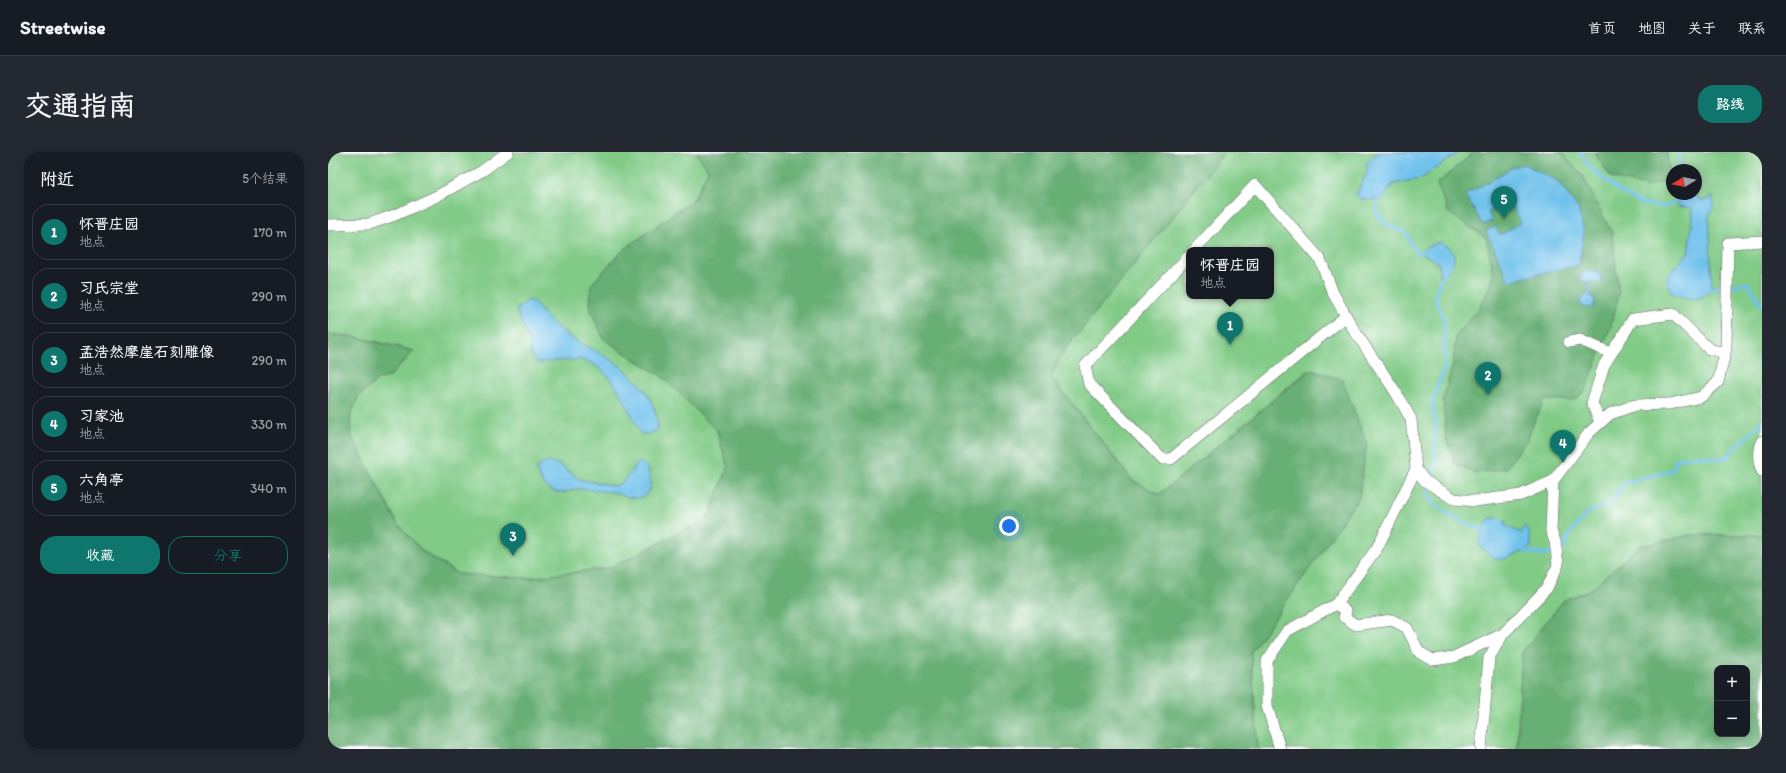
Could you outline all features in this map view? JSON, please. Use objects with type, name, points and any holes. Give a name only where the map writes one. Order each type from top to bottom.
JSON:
[{"type":"street","points":[[328,225],[369,224],[395,215],[437,196],[482,171],[508,152]]},
{"type":"street","points":[[1197,247],[1255,186],[1320,259],[1333,293],[1346,316],[1411,419],[1416,469],[1425,481],[1454,499],[1475,501],[1522,496],[1553,481],[1589,433],[1610,414],[1636,405],[1670,404],[1701,397],[1718,382],[1725,353],[1728,243],[1762,241]]},
{"type":"street","points":[[1186,259],[1085,366],[1089,384],[1162,459],[1171,460],[1346,316]]},
{"type":"street","points":[[1600,422],[1592,403],[1604,365],[1632,319],[1673,314],[1709,349],[1725,353]]},
{"type":"street","points":[[1570,342],[1580,340],[1611,353]]},
{"type":"street","points":[[1762,441],[1759,446],[1760,466],[1762,471]]},
{"type":"street","points":[[1280,749],[1267,706],[1267,661],[1287,631],[1336,604],[1377,548],[1416,469]]},
{"type":"street","points":[[1481,749],[1489,658],[1503,634],[1547,588],[1558,565],[1555,543],[1551,531],[1553,481]]},
{"type":"street","points":[[1336,604],[1346,610],[1344,616],[1356,625],[1392,620],[1407,628],[1418,652],[1433,660],[1454,657],[1503,634]]},
{"type":"green space","points":[[328,152],[696,152],[708,170],[694,199],[623,250],[591,285],[604,339],[664,378],[717,431],[728,467],[708,518],[610,568],[526,578],[458,574],[422,551],[397,523],[351,435],[350,417],[358,397],[378,379],[389,377],[414,351],[356,337],[328,334]]},
{"type":"green space","points":[[696,152],[1225,152],[1060,356],[1051,377],[1133,481],[1160,494],[1310,370],[1342,379],[1367,444],[1359,497],[1251,652],[1258,749],[328,749],[328,334],[356,337],[414,351],[389,377],[378,379],[358,397],[350,417],[351,435],[397,523],[422,551],[458,574],[526,578],[610,568],[708,518],[728,467],[717,431],[664,378],[604,339],[590,309],[591,285],[623,250],[694,199],[708,170]]},
{"type":"green space","points":[[1225,152],[1762,152],[1762,535],[1691,535],[1640,546],[1591,589],[1563,601],[1522,653],[1517,749],[1258,749],[1251,652],[1359,497],[1309,370],[1160,494],[1133,481],[1051,377],[1060,356]]},
{"type":"green space","points":[[1474,152],[1561,152],[1584,178],[1612,233],[1619,293],[1611,326],[1585,391],[1574,400],[1544,400],[1526,441],[1506,468],[1476,473],[1454,463],[1446,438],[1443,400],[1453,363],[1456,336],[1479,308],[1489,290],[1494,274],[1486,238],[1448,212],[1437,184]]},
{"type":"green space","points":[[1594,152],[1667,152],[1668,164],[1666,164],[1666,181],[1646,186],[1611,178]]},
{"type":"green space","points":[[1691,535],[1762,535],[1762,749],[1517,749],[1522,653],[1563,601],[1591,589],[1640,546]]},
{"type":"water","points":[[1379,152],[1460,152],[1420,179],[1393,184],[1382,200],[1363,200],[1356,194],[1368,171],[1366,163]]},
{"type":"water","points":[[1524,164],[1557,181],[1578,208],[1584,232],[1579,265],[1509,281],[1486,231],[1495,226],[1500,235],[1521,223],[1510,201],[1488,212],[1492,221],[1483,225],[1465,195],[1513,167]]},
{"type":"water","points":[[1713,197],[1714,207],[1709,215],[1712,289],[1702,296],[1694,299],[1672,294],[1666,278],[1688,253],[1693,217],[1692,208],[1678,206],[1676,201],[1702,201]]},
{"type":"water","points":[[1440,242],[1452,250],[1454,255],[1450,269],[1441,279],[1438,263],[1421,252],[1427,247]]},
{"type":"water","points":[[1590,270],[1599,273],[1603,283],[1591,282],[1590,295],[1595,299],[1594,306],[1591,308],[1583,307],[1580,303],[1582,297],[1587,295],[1589,282],[1579,280],[1584,272]]},
{"type":"water","points":[[529,300],[538,306],[546,317],[568,336],[606,356],[628,372],[638,382],[646,392],[657,416],[658,430],[649,434],[641,434],[618,390],[601,370],[591,363],[580,360],[564,360],[537,363],[531,354],[530,343],[517,313],[518,308]]},
{"type":"water","points":[[548,462],[559,464],[579,479],[614,486],[622,483],[637,464],[641,462],[648,468],[651,485],[646,494],[638,498],[611,492],[585,489],[556,492],[552,491],[543,484],[536,470],[540,465]]},
{"type":"water","points":[[1490,518],[1497,518],[1506,522],[1505,525],[1521,533],[1525,525],[1529,532],[1531,547],[1508,558],[1499,559],[1493,557],[1480,547],[1482,532]]},
{"type":"waterway","points":[[1581,152],[1589,167],[1619,191],[1640,203],[1664,207],[1676,200]]},
{"type":"waterway","points":[[1679,152],[1680,164]]},
{"type":"waterway","points":[[1378,200],[1376,212],[1387,225],[1405,232],[1416,253],[1424,251]]},
{"type":"waterway","points":[[1443,275],[1436,292],[1436,301],[1444,319],[1445,367],[1432,401],[1435,422],[1436,463],[1427,493],[1436,506],[1443,511],[1482,530]]},
{"type":"waterway","points":[[1712,289],[1748,283],[1762,306]]},
{"type":"waterway","points":[[1762,354],[1759,358],[1762,365]]},
{"type":"waterway","points":[[1525,552],[1543,554],[1563,549],[1570,534],[1587,513],[1612,503],[1623,484],[1673,470],[1676,459],[1696,456],[1724,459],[1762,422]]},
{"type":"place","name":"六角亭","points":[[1504,219]]},
{"type":"place","name":"怀晋庄园","points":[[1230,345]]},
{"type":"place","name":"习氏宗堂","points":[[1488,395]]},
{"type":"place","name":"习家池","points":[[1563,463]]},
{"type":"place","name":"孟浩然摩崖石刻雕像","points":[[513,556]]}]
